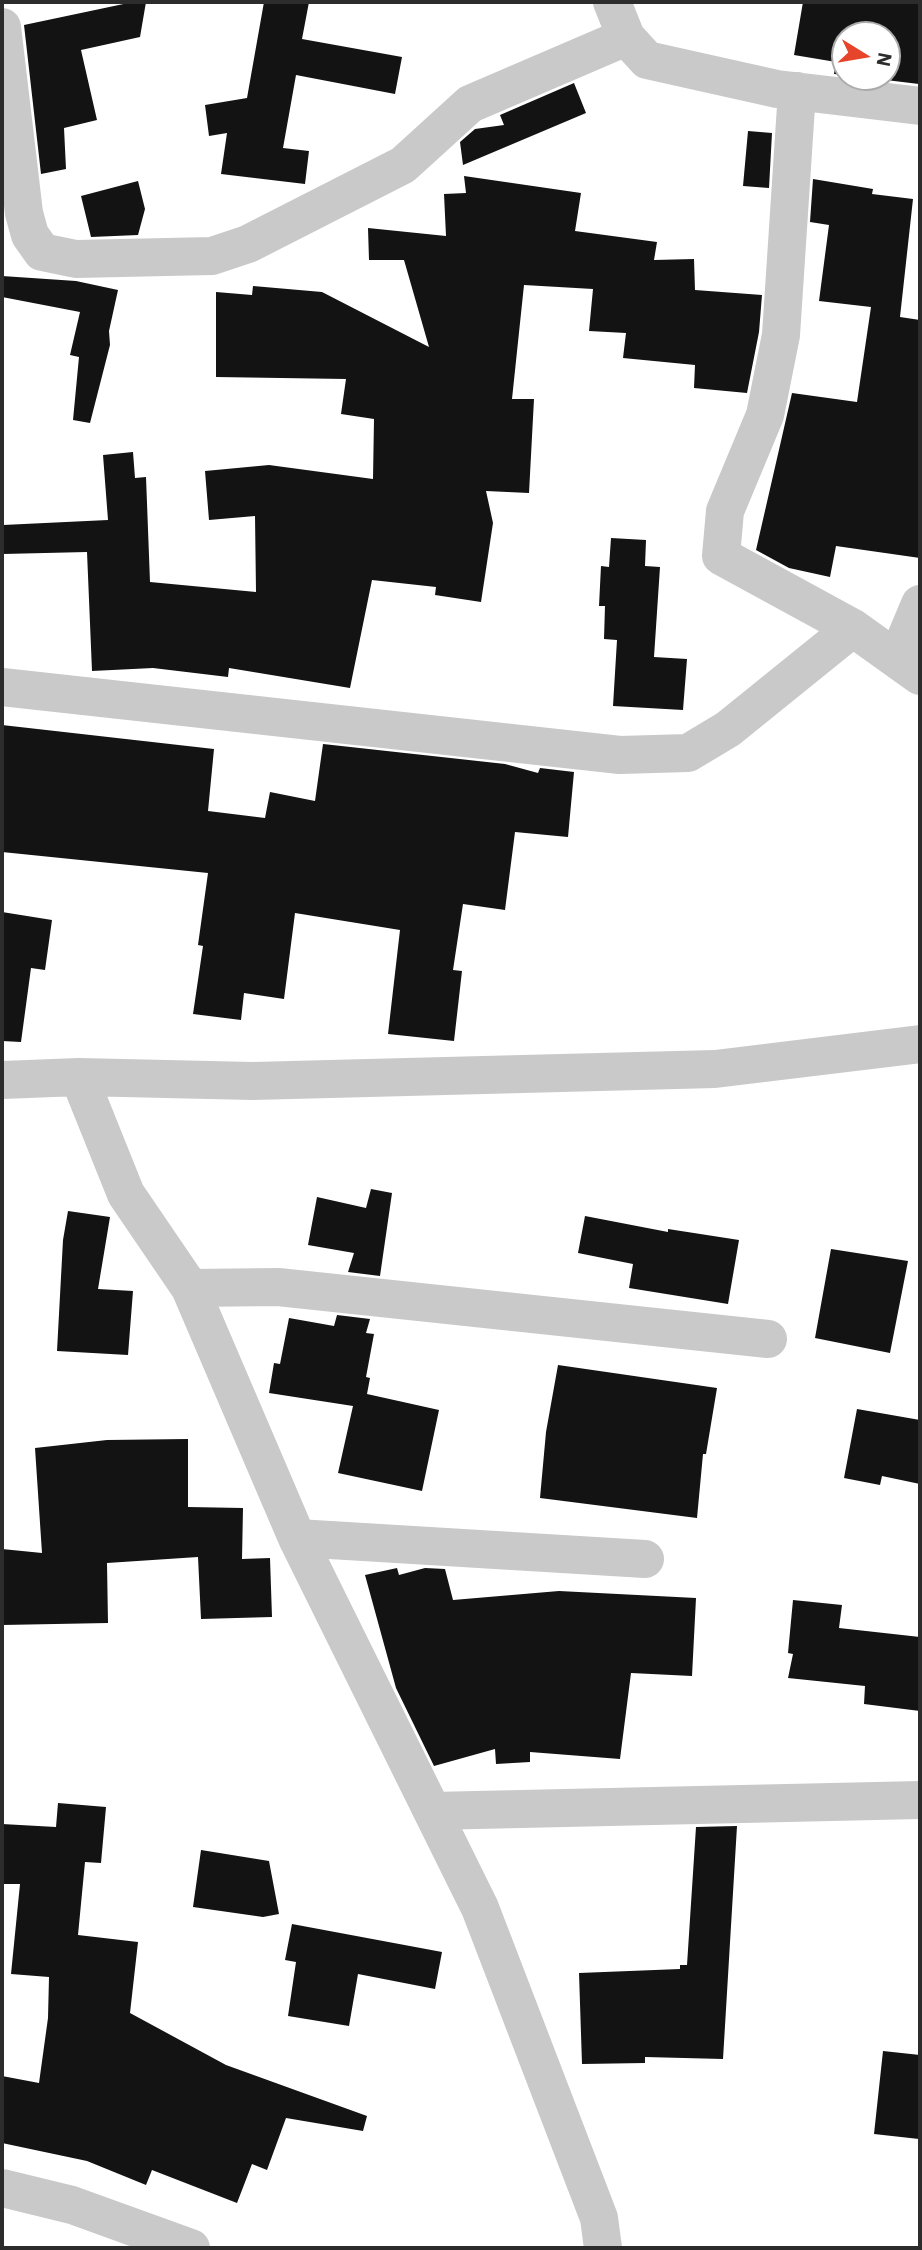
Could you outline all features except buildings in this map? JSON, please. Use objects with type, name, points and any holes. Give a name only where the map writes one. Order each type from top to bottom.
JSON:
[{"type":"street","points":[[612,2],[626,37],[648,60],[797,91],[920,106]]},
{"type":"street","points":[[2,27],[23,213],[30,235],[42,252],[76,260],[212,256],[248,244],[403,164],[470,104],[626,37]]},
{"type":"street","points":[[797,91],[781,335],[765,415],[725,511],[721,556],[853,628],[909,668],[920,604]]},
{"type":"street","points":[[2,687],[620,755],[688,753],[728,729],[853,628]]},
{"type":"street","points":[[2,1080],[79,1077],[253,1080],[715,1069],[920,1044]]},
{"type":"street","points":[[79,1077],[126,1194],[190,1289],[297,1538],[480,1908],[599,2218],[603,2248]]},
{"type":"street","points":[[190,1289],[278,1287],[768,1339]]},
{"type":"street","points":[[297,1538],[645,1559]]},
{"type":"street","points":[[432,1811],[920,1800]]},
{"type":"street","points":[[2,2188],[72,2205],[191,2248]]}]
